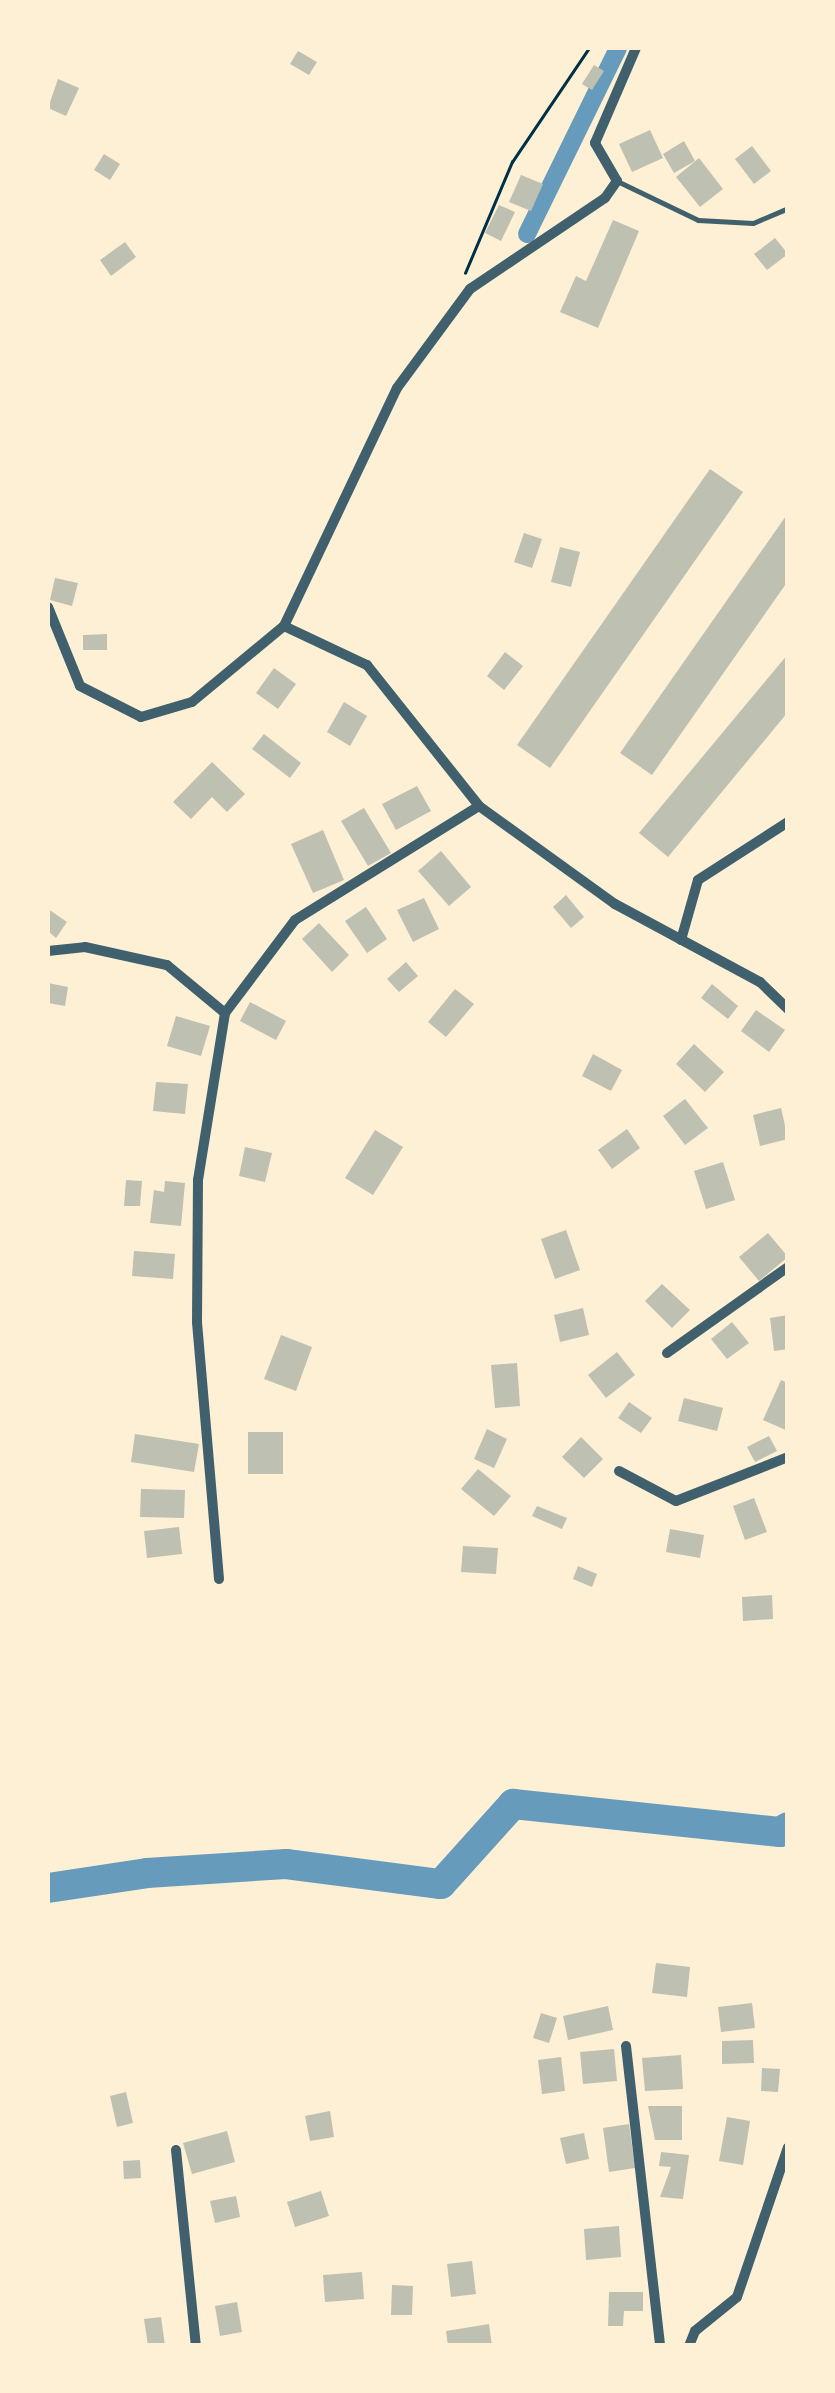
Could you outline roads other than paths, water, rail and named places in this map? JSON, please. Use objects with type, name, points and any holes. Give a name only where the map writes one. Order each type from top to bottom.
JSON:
[{"type":"street","points":[[48,607],[80,686],[141,717],[192,702],[284,626],[397,388],[470,289],[605,198],[617,181],[594,143],[636,48]]},
{"type":"street","points":[[284,626],[367,665],[479,806],[615,904],[760,982],[788,1009]]},
{"type":"street","points":[[219,1579],[197,1322],[198,1180],[225,1013],[295,920],[479,806]]},
{"type":"street","points":[[681,940],[698,880],[788,822]]},
{"type":"street","points":[[48,951],[85,947],[167,965],[225,1013]]},
{"type":"street","points":[[668,1353],[788,1267]]},
{"type":"street","points":[[619,1471],[676,1501],[788,1457]]},
{"type":"street","points":[[626,2046],[660,2346]]},
{"type":"street","points":[[689,2346],[695,2331],[737,2298],[788,2147]]},
{"type":"street","points":[[176,2150],[196,2346]]},
{"type":"lane","points":[[617,181],[698,220],[754,223],[788,208]]},
{"type":"waterway","points":[[527,234],[618,48]]},
{"type":"waterway","points":[[48,1888],[147,1873],[286,1864],[441,1884],[513,1804],[780,1832],[788,1827]]}]
